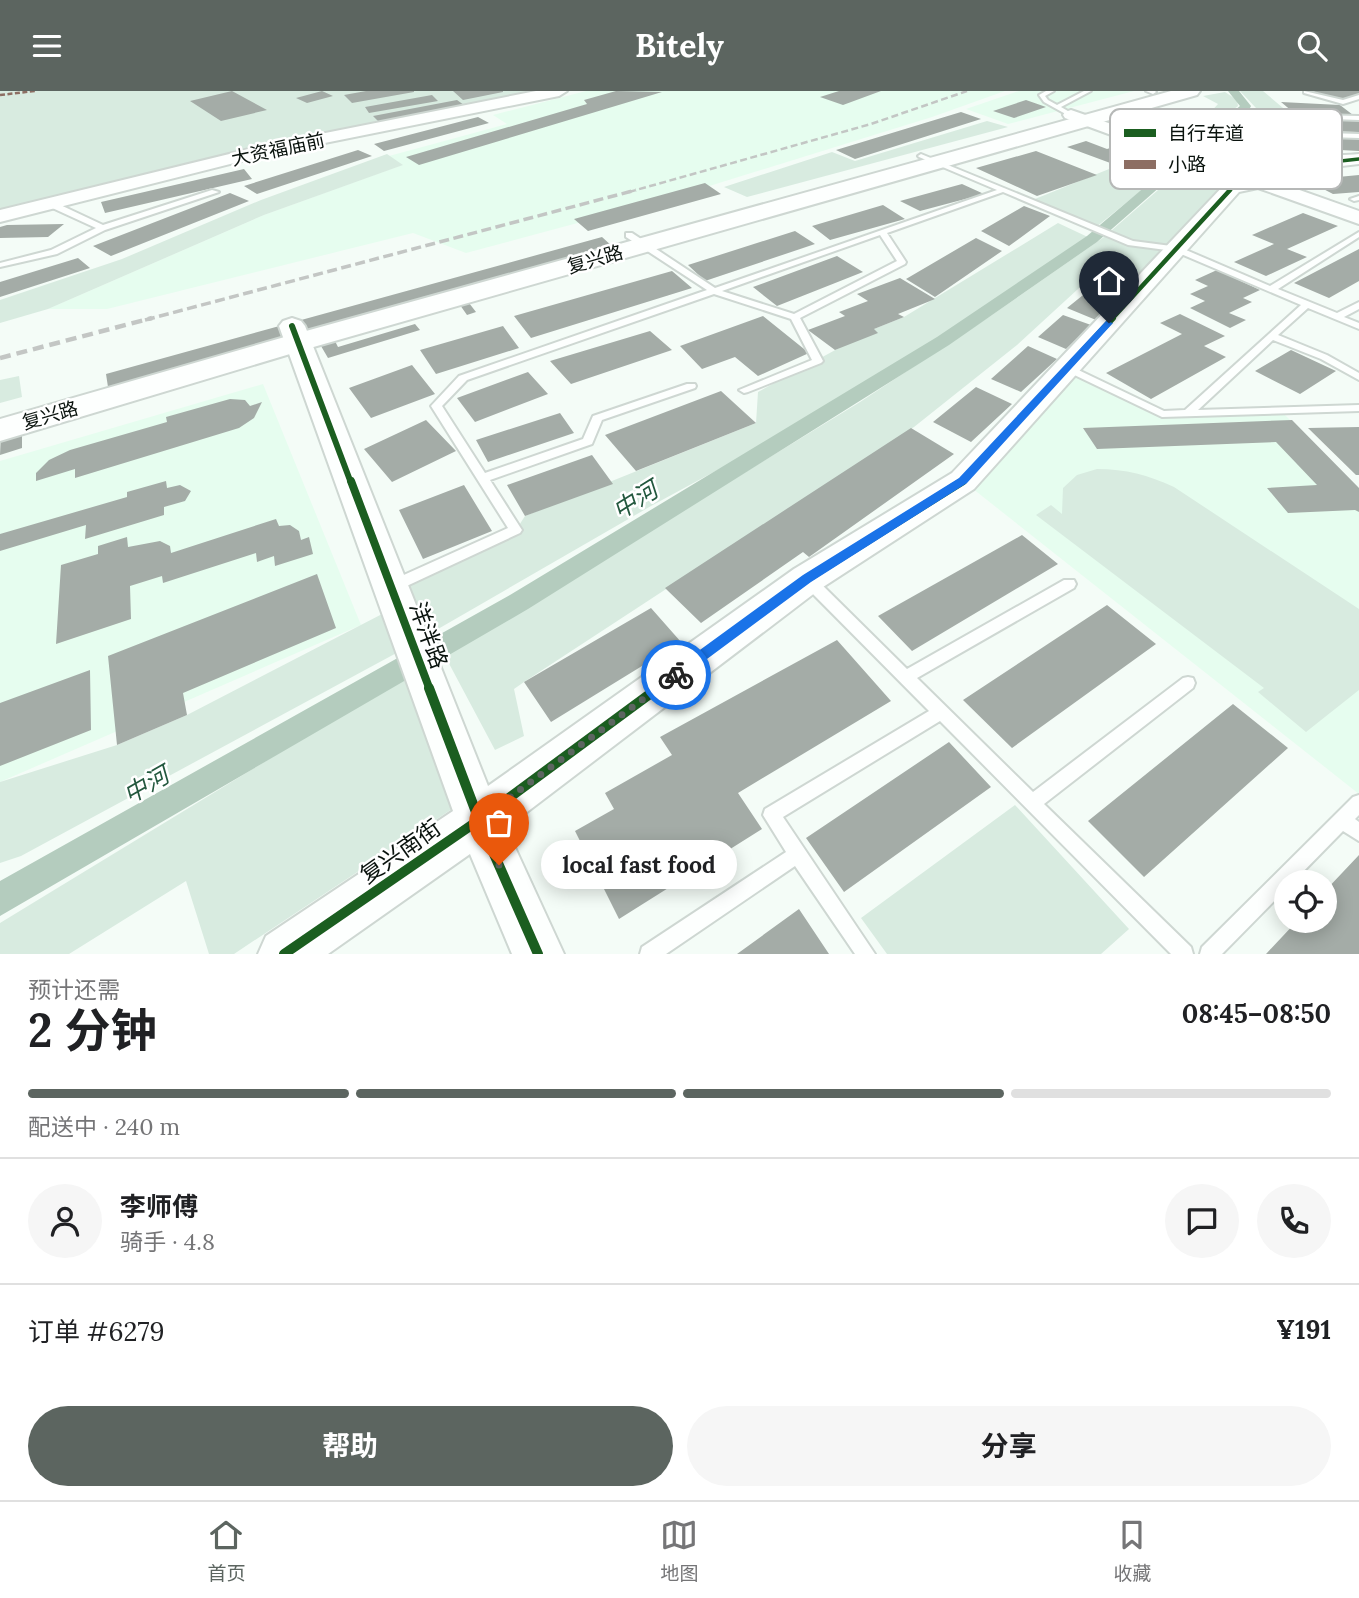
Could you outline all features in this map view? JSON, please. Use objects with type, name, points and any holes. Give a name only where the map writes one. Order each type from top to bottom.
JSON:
[{"type":"main road","name":"复兴路","points":[[0,412],[930,160],[1068,109],[1152,91]]},
{"type":"main road","name":"复兴路","points":[[1068,109],[1191,91]]},
{"type":"main road","name":"复兴路","points":[[0,430],[295,334]]},
{"type":"street","name":"大资福庙前","points":[[0,216],[270,149],[559,91]]},
{"type":"street","points":[[1068,109],[1110,126]]},
{"type":"street","name":"复兴南街","points":[[284,954],[479,820],[807,579],[963,481],[1231,189]]},
{"type":"street","points":[[1290,189],[1357,205]]},
{"type":"street","name":"洋泮路","points":[[295,334],[479,820],[538,954]]},
{"type":"lane","points":[[1051,91],[1042,95],[1068,109],[1088,91]]},
{"type":"lane","points":[[1295,95],[1307,91],[1343,102],[1359,113]]},
{"type":"lane","points":[[1343,102],[1359,97]]},
{"type":"lane","points":[[930,160],[1131,243],[1176,249],[1359,326]]},
{"type":"lane","points":[[391,587],[516,530],[436,406],[463,378],[1003,190]]},
{"type":"lane","points":[[0,265],[54,252],[102,228],[215,192]]},
{"type":"lane","points":[[51,204],[102,228]]},
{"type":"lane","points":[[795,317],[902,262],[882,232]]},
{"type":"lane","points":[[1271,289],[1359,234]]},
{"type":"lane","points":[[636,240],[714,291],[795,317],[818,361],[744,390]]},
{"type":"lane","points":[[1188,413],[1307,304]]},
{"type":"lane","points":[[1337,317],[1359,305]]},
{"type":"lane","points":[[1272,336],[1324,357],[1359,377]]},
{"type":"lane","points":[[1067,368],[1162,414],[1359,408]]},
{"type":"lane","points":[[483,478],[588,441],[597,418],[691,386]]},
{"type":"lane","points":[[807,579],[1184,954]]},
{"type":"lane","points":[[906,677],[1069,584]]},
{"type":"lane","points":[[1032,803],[1188,683]]},
{"type":"lane","points":[[866,954],[771,815],[941,712]]},
{"type":"lane","points":[[1209,954],[1359,803]]},
{"type":"lane","points":[[1342,821],[1359,832]]},
{"type":"lane","points":[[649,954],[798,854]]},
{"type":"shaded area","points":[[0,91],[558,91],[0,209]]},
{"type":"shaded area","points":[[586,91],[1005,91],[932,117],[674,197],[466,253],[413,233],[107,309],[48,309],[264,215],[402,165],[389,156],[507,124],[493,115]]},
{"type":"shaded area","points":[[1019,91],[1134,91],[1008,124],[966,109]]},
{"type":"shaded area","points":[[1240,91],[1263,91],[1284,109],[1255,109]]},
{"type":"shaded area","points":[[1225,92],[1237,100],[1238,106],[1234,109],[1213,109],[1218,104],[1203,96]]},
{"type":"shaded area","points":[[987,121],[1008,127],[747,197],[724,187],[832,152],[855,161]]},
{"type":"shaded area","points":[[387,154],[403,165],[264,215],[48,309],[0,323],[0,300],[122,259],[261,200]]},
{"type":"shaded area","points":[[1110,169],[1110,189],[1143,189],[1095,228],[1030,201]]},
{"type":"shaded area","points":[[1159,189],[1231,189],[1126,293],[1090,278],[1017,345],[914,427],[514,689],[524,736],[495,750],[445,656],[860,402],[1104,237]]},
{"type":"shaded area","points":[[1058,223],[1092,239],[861,392],[651,506],[412,644],[391,587],[516,530],[525,516],[756,423],[758,392],[874,329],[904,317]]},
{"type":"shaded area","points":[[1067,368],[1162,414],[1281,411],[1359,489],[1359,794],[963,481]]},
{"type":"shaded area","points":[[19,376],[22,397],[0,403],[0,380]]},
{"type":"shaded area","points":[[263,384],[361,625],[0,782],[0,461]]},
{"type":"shaded area","points":[[1097,469],[1137,473],[1174,487],[1359,609],[1359,690],[1306,732],[1258,692],[1264,688],[1036,515],[1051,505],[1062,514],[1063,488],[1077,475]]},
{"type":"shaded area","points":[[386,612],[402,650],[21,856],[0,863],[0,782],[117,745],[187,715]]},
{"type":"shaded area","points":[[404,677],[455,807],[234,954],[209,954],[186,881],[69,954],[0,954],[0,923]]},
{"type":"shaded area","points":[[1015,805],[1129,929],[1101,954],[887,954],[861,918]]},
{"type":"building","points":[[232,91],[267,110],[221,121],[190,101]]},
{"type":"building","points":[[322,91],[333,96],[307,103],[296,98]]},
{"type":"building","points":[[366,91],[414,92],[352,103],[344,95]]},
{"type":"building","points":[[453,91],[503,91],[503,92],[463,100]]},
{"type":"building","points":[[616,91],[662,92],[419,165],[406,157],[587,104],[584,100]]},
{"type":"building","points":[[839,91],[881,91],[843,105],[820,97]]},
{"type":"building","points":[[1312,91],[1359,91],[1359,95],[1340,100]]},
{"type":"building","points":[[432,95],[438,101],[369,113],[365,107]]},
{"type":"building","points":[[457,100],[464,105],[379,122],[373,116]]},
{"type":"building","points":[[1026,100],[1046,107],[1014,118],[993,111]]},
{"type":"building","points":[[1281,102],[1340,105],[1353,115],[1342,114],[1342,109],[1289,109]]},
{"type":"building","points":[[961,112],[981,119],[855,159],[836,150]]},
{"type":"building","points":[[478,117],[489,123],[384,151],[374,144]]},
{"type":"building","points":[[1342,120],[1359,121],[1359,132],[1342,132]]},
{"type":"building","points":[[1342,139],[1359,139],[1359,151],[1342,150]]},
{"type":"building","points":[[1086,141],[1110,148],[1110,163],[1067,147]]},
{"type":"building","points":[[358,150],[372,156],[257,194],[244,186]]},
{"type":"building","points":[[1036,151],[1097,175],[1037,196],[976,168]]},
{"type":"building","points":[[244,169],[252,179],[105,213],[101,202]]},
{"type":"building","points":[[1359,175],[1359,192],[1333,194],[1323,189],[1342,189],[1342,177]]},
{"type":"building","points":[[705,183],[721,194],[588,231],[574,219]]},
{"type":"building","points":[[962,184],[984,194],[920,211],[900,201]]},
{"type":"building","points":[[230,193],[249,201],[111,256],[93,246]]},
{"type":"building","points":[[883,205],[905,219],[830,240],[812,226]]},
{"type":"building","points":[[1024,206],[1050,216],[1009,246],[981,231]]},
{"type":"building","points":[[1303,213],[1338,226],[1287,249],[1307,257],[1266,276],[1234,262],[1274,244],[1252,235]]},
{"type":"building","points":[[64,224],[48,237],[0,238],[0,227],[7,225]]},
{"type":"building","points":[[795,231],[815,244],[705,281],[688,265]]},
{"type":"building","points":[[602,237],[624,257],[469,303],[476,312],[467,315],[460,305],[335,341],[338,347],[415,324],[420,330],[328,358],[321,346],[22,433],[22,448],[0,455],[1,432],[110,400],[106,374]]},
{"type":"building","points":[[976,238],[1002,251],[935,297],[906,279]]},
{"type":"building","points":[[1359,249],[1359,281],[1329,298],[1294,283]]},
{"type":"building","points":[[837,256],[863,272],[777,306],[753,287]]},
{"type":"building","points":[[78,258],[90,268],[0,297],[0,282]]},
{"type":"building","points":[[1217,270],[1260,290],[1243,298],[1252,302],[1229,313],[1246,320],[1230,328],[1190,308],[1205,301],[1190,294],[1208,286],[1195,280]]},
{"type":"building","points":[[672,271],[692,288],[531,338],[514,316]]},
{"type":"building","points":[[900,278],[935,299],[898,314],[904,317],[874,329],[878,333],[835,350],[808,330],[845,316],[839,312],[868,301],[857,294]]},
{"type":"building","points":[[1093,287],[1122,298],[1096,320],[1067,308]]},
{"type":"building","points":[[1180,314],[1225,336],[1204,346],[1226,357],[1151,399],[1106,373],[1182,334],[1160,323]]},
{"type":"building","points":[[1063,315],[1091,325],[1066,349],[1038,337]]},
{"type":"building","points":[[763,316],[809,353],[758,376],[735,357],[702,369],[680,346]]},
{"type":"building","points":[[503,326],[519,348],[436,374],[420,350]]},
{"type":"building","points":[[650,331],[672,350],[571,384],[550,361]]},
{"type":"building","points":[[1028,346],[1057,359],[1021,392],[991,379]]},
{"type":"building","points":[[1291,350],[1336,371],[1300,394],[1255,371]]},
{"type":"building","points":[[412,365],[435,394],[371,418],[349,388]]},
{"type":"building","points":[[528,372],[548,394],[475,422],[457,398]]},
{"type":"building","points":[[976,387],[1012,404],[971,442],[933,422]]},
{"type":"building","points":[[721,391],[756,423],[636,471],[605,435]]},
{"type":"building","points":[[230,399],[245,400],[250,406],[262,402],[254,418],[239,428],[75,478],[75,469],[36,481],[36,473],[49,460],[70,450],[167,422],[166,417]]},
{"type":"building","points":[[560,413],[574,433],[488,462],[476,440]]},
{"type":"building","points":[[426,420],[456,451],[392,482],[364,449]]},
{"type":"building","points":[[1292,420],[1359,488],[1359,512],[1288,513],[1267,488],[1317,485],[1276,442],[1097,449],[1083,428]]},
{"type":"building","points":[[1359,427],[1359,475],[1308,428]]},
{"type":"building","points":[[911,428],[954,454],[809,557],[803,552],[701,623],[665,588]]},
{"type":"building","points":[[592,455],[613,484],[525,516],[507,485]]},
{"type":"building","points":[[166,481],[167,488],[180,485],[191,491],[185,501],[164,507],[164,515],[85,539],[86,525],[0,551],[0,534],[127,497],[127,492]]},
{"type":"building","points":[[464,485],[492,531],[423,559],[399,510]]},
{"type":"building","points":[[276,519],[279,526],[290,525],[299,531],[301,540],[309,537],[313,554],[275,566],[274,556],[257,562],[256,553],[163,583],[162,576],[130,586],[131,619],[56,644],[61,565],[98,554],[98,546],[127,537],[128,547],[160,541],[170,546],[171,553]]},
{"type":"building","points":[[1022,535],[1058,564],[912,651],[878,616]]},
{"type":"building","points":[[317,574],[336,628],[183,693],[187,715],[117,745],[108,656]]},
{"type":"building","points":[[1107,605],[1156,644],[1012,748],[963,700]]},
{"type":"building","points":[[651,608],[681,642],[551,722],[524,682]]},
{"type":"building","points":[[837,640],[891,701],[738,793],[762,829],[619,919],[575,831],[614,809],[605,793],[672,755],[660,737]]},
{"type":"building","points":[[90,670],[91,730],[0,766],[0,703]]},
{"type":"building","points":[[1233,704],[1288,748],[1144,877],[1088,821]]},
{"type":"building","points":[[949,742],[991,787],[844,892],[806,838]]},
{"type":"building","points":[[1359,855],[1359,954],[1266,954],[1286,933],[1337,933],[1337,878]]},
{"type":"building","points":[[799,909],[829,954],[737,954]]},
{"type":"waterway","name":"中河","points":[[1233,91],[1246,106],[1243,109]]},
{"type":"waterway","name":"中河","points":[[0,899],[519,602],[943,341],[1092,239],[1150,189]]},
{"type":"railway","points":[[629,192],[871,124],[967,91]]},
{"type":"railway","points":[[145,320],[636,190]]},
{"type":"railway","points":[[0,358],[152,318]]},
{"type":"marked path","points":[[0,95],[35,91]]},
{"type":"cycle path","points":[[1342,161],[1359,159]]},
{"type":"cycle path","points":[[284,954],[479,820],[807,579],[963,481],[1231,189]]},
{"type":"cycle path","points":[[292,326],[479,820],[538,954]]},
{"type":"way so far","points":[[499,865],[479,820],[676,675]]},
{"type":"place","name":"local fast food","points":[[499,865]]},
{"type":"route","points":[[676,675],[807,579],[963,481],[1109,323]]}]
